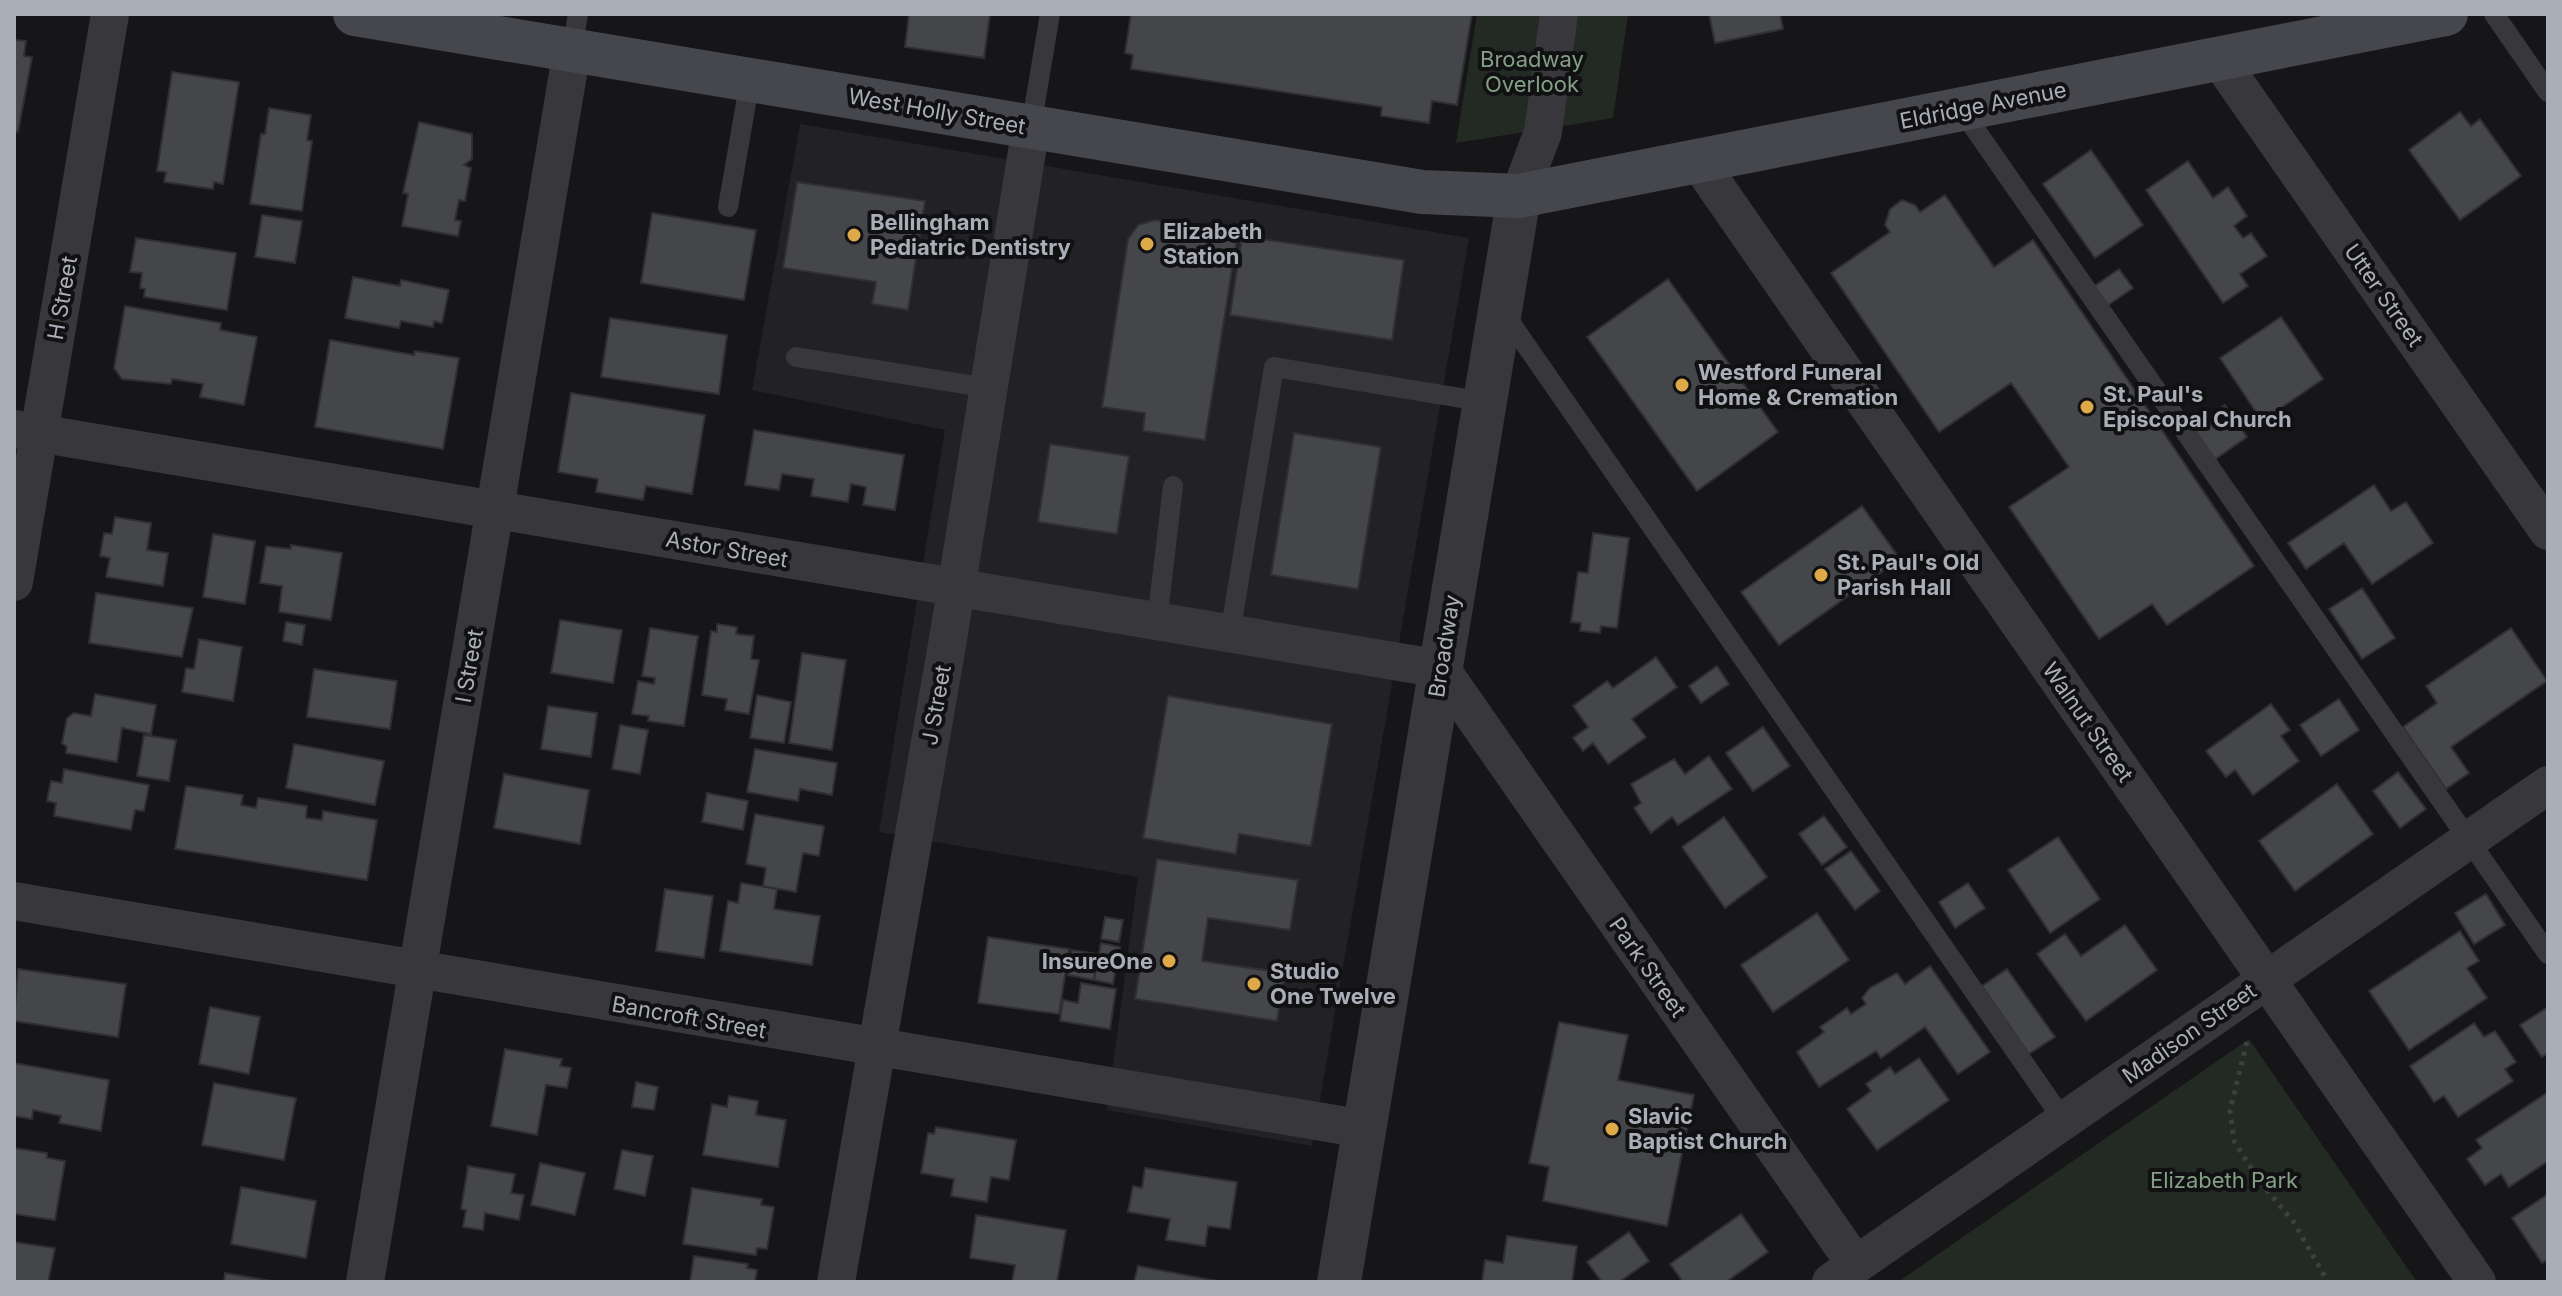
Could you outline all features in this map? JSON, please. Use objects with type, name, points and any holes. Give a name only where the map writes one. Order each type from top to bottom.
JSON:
[{"type":"main road","name":"West Holly Street","points":[[355,14],[575,32],[750,80],[1422,192],[1519,196]]},
{"type":"main road","name":"Eldridge Avenue","points":[[1519,196],[2446,14]]},
{"type":"street","name":"H Street","points":[[14,582],[27,431],[110,14]]},
{"type":"street","name":"Broadway","points":[[1339,1282],[1519,196],[1543,132],[1559,14]]},
{"type":"street","name":"I Street","points":[[365,1282],[575,32]]},
{"type":"street","name":"Utter Street","points":[[2219,59],[2548,531]]},
{"type":"street","name":"J Street","points":[[836,1282],[956,588],[1031,127]]},
{"type":"street","name":"Walnut Street","points":[[1698,161],[2477,1282]]},
{"type":"street","name":"Astor Street","points":[[27,431],[1441,669]]},
{"type":"street","name":"Park Street","points":[[1441,669],[1843,1273]]},
{"type":"street","name":"Madison Street","points":[[1843,1273],[2548,785]]},
{"type":"street","name":"Bancroft Street","points":[[14,901],[1364,1129]]},
{"type":"lane","points":[[1031,127],[1050,14]]},
{"type":"lane","points":[[2494,14],[2548,92]]},
{"type":"lane","points":[[728,207],[750,80]]},
{"type":"lane","points":[[1961,109],[2548,954]]},
{"type":"lane","points":[[1500,308],[2064,1121]]},
{"type":"lane","points":[[796,357],[989,388]]},
{"type":"lane","points":[[1230,634],[1274,367],[1485,402]]},
{"type":"lane","points":[[1157,621],[1173,486]]},
{"type":"path","points":[[2267,980],[2238,1071],[2230,1123],[2234,1141],[2293,1221],[2328,1282]]},
{"type":"shaded area","points":[[800,124],[1469,238],[1312,1146],[1107,1110],[1138,877],[879,832],[945,430],[752,390]]},
{"type":"green space","name":"Broadway Overlook","points":[[1477,14],[1628,14],[1613,118],[1456,143]]},
{"type":"green space","name":"Elizabeth Park","points":[[2249,1039],[2417,1282],[1898,1282]]},
{"type":"building","points":[[909,14],[990,14],[984,58],[905,47]]},
{"type":"building","points":[[1131,14],[1472,14],[1457,105],[1432,101],[1429,123],[1381,116],[1382,107],[1131,69],[1133,55],[1125,53]]},
{"type":"building","points":[[1709,14],[1780,14],[1783,29],[1715,43]]},
{"type":"building","points":[[14,40],[26,41],[24,56],[32,57],[18,132],[14,131]]},
{"type":"building","points":[[172,72],[239,82],[223,184],[214,182],[213,189],[164,182],[166,172],[157,171]]},
{"type":"building","points":[[269,108],[311,115],[307,140],[312,141],[302,211],[250,204],[261,134],[265,134]]},
{"type":"building","points":[[2460,112],[2471,126],[2480,119],[2521,176],[2460,220],[2409,150]]},
{"type":"building","points":[[419,122],[472,134],[472,159],[464,165],[471,168],[465,201],[459,200],[455,220],[461,221],[458,236],[402,226],[408,194],[403,193]]},
{"type":"building","points":[[2091,150],[2143,225],[2095,258],[2043,184]]},
{"type":"building","points":[[2188,161],[2213,198],[2228,187],[2247,216],[2234,226],[2243,238],[2251,233],[2267,256],[2240,274],[2248,286],[2223,303],[2146,190]]},
{"type":"building","name":"Bellingham Pediatric Dentistry","points":[[797,182],[925,201],[908,310],[872,304],[876,282],[783,268]]},
{"type":"building","name":"St. Paul's Episcopal Church","points":[[1945,195],[1994,267],[2033,240],[2254,566],[2167,625],[2152,604],[2099,639],[2009,507],[2069,467],[2011,383],[1939,432],[1831,273],[1890,232],[1885,225],[1890,209],[1902,200],[1915,205],[1920,212]]},
{"type":"building","points":[[652,213],[756,230],[744,300],[641,283]]},
{"type":"building","points":[[262,215],[302,221],[295,263],[255,257]]},
{"type":"building","points":[[1155,220],[1238,232],[1205,440],[1143,431],[1145,413],[1102,407],[1128,239],[1138,225]]},
{"type":"building","points":[[1242,236],[1404,260],[1392,340],[1230,315]]},
{"type":"building","points":[[136,238],[236,253],[227,310],[144,297],[145,289],[140,288],[142,273],[130,272]]},
{"type":"building","points":[[2119,269],[2133,288],[2104,308],[2090,289]]},
{"type":"building","points":[[353,277],[400,286],[401,280],[449,290],[442,323],[434,321],[433,327],[401,321],[399,328],[345,318]]},
{"type":"building","name":"Westford Funeral Home & Cremation","points":[[1668,279],[1778,432],[1697,491],[1587,337]]},
{"type":"building","points":[[125,306],[221,323],[220,330],[257,337],[244,405],[200,397],[203,384],[172,379],[171,384],[122,379],[114,368]]},
{"type":"building","points":[[2281,317],[2323,379],[2262,421],[2220,358]]},
{"type":"building","points":[[610,318],[727,335],[719,394],[601,377]]},
{"type":"building","points":[[330,340],[414,355],[415,351],[459,358],[443,449],[315,427]]},
{"type":"building","points":[[571,393],[705,415],[692,494],[646,486],[643,500],[596,492],[598,479],[558,472]]},
{"type":"building","points":[[2225,405],[2247,437],[2214,460],[2191,428]]},
{"type":"building","points":[[754,430],[904,455],[895,510],[863,505],[866,487],[851,484],[848,502],[811,496],[814,479],[782,474],[779,490],[745,485]]},
{"type":"building","points":[[1294,433],[1381,447],[1358,589],[1271,575]]},
{"type":"building","points":[[1050,444],[1129,456],[1117,534],[1038,522]]},
{"type":"building","points":[[2374,485],[2391,511],[2406,502],[2433,543],[2372,584],[2344,543],[2306,569],[2288,543]]},
{"type":"building","name":"St. Paul's Old Parish Hall","points":[[1862,506],[1900,559],[1779,645],[1741,592]]},
{"type":"building","points":[[115,517],[151,523],[147,550],[168,553],[163,586],[106,577],[110,558],[100,556],[104,533],[112,534]]},
{"type":"building","points":[[1593,533],[1629,538],[1617,628],[1601,626],[1600,633],[1580,631],[1581,623],[1571,622],[1578,572],[1588,573]]},
{"type":"building","points":[[213,534],[255,541],[245,604],[203,597]]},
{"type":"building","points":[[291,545],[342,553],[331,620],[279,612],[282,586],[260,583],[266,546],[291,549]]},
{"type":"building","points":[[2362,588],[2395,638],[2362,659],[2329,609]]},
{"type":"building","points":[[96,593],[193,608],[182,657],[89,643]]},
{"type":"building","points":[[560,620],[622,630],[613,683],[551,673]]},
{"type":"building","points":[[286,622],[305,625],[302,645],[283,641]]},
{"type":"building","points":[[717,624],[737,627],[736,634],[754,636],[751,659],[759,660],[749,714],[725,710],[727,699],[702,695],[711,631],[717,632]]},
{"type":"building","points":[[650,628],[698,636],[684,726],[648,721],[649,716],[632,714],[638,681],[654,684],[655,678],[642,676]]},
{"type":"building","points":[[2511,628],[2547,681],[2451,747],[2469,773],[2446,789],[2403,727],[2437,703],[2426,686]]},
{"type":"building","points":[[199,639],[242,647],[233,701],[182,692],[186,668],[194,669]]},
{"type":"building","points":[[802,653],[846,660],[832,750],[789,743]]},
{"type":"building","points":[[1656,657],[1677,687],[1632,719],[1646,737],[1608,764],[1593,743],[1583,751],[1573,738],[1588,727],[1573,706],[1607,681],[1613,688]]},
{"type":"building","points":[[1717,666],[1729,684],[1701,703],[1689,686]]},
{"type":"building","points":[[314,669],[397,681],[390,729],[307,717]]},
{"type":"building","points":[[95,694],[156,705],[151,734],[122,728],[117,762],[66,753],[67,747],[62,743],[67,718],[74,713],[91,716]]},
{"type":"building","points":[[757,695],[791,702],[784,743],[750,738]]},
{"type":"building","points":[[1168,696],[1332,724],[1311,846],[1239,834],[1236,854],[1143,838]]},
{"type":"building","points":[[2339,699],[2359,730],[2321,756],[2300,725]]},
{"type":"building","points":[[2271,704],[2290,730],[2281,736],[2299,761],[2253,795],[2235,770],[2226,777],[2206,751]]},
{"type":"building","points":[[548,706],[597,713],[591,757],[541,749]]},
{"type":"building","points":[[620,725],[648,730],[640,774],[612,769]]},
{"type":"building","points":[[1763,727],[1790,766],[1753,791],[1726,753]]},
{"type":"building","points":[[144,735],[176,740],[169,781],[137,776]]},
{"type":"building","points":[[294,744],[384,761],[375,805],[286,788]]},
{"type":"building","points":[[755,749],[837,763],[832,795],[800,789],[798,801],[747,792]]},
{"type":"building","points":[[1709,756],[1732,789],[1678,825],[1672,817],[1651,833],[1634,808],[1641,803],[1631,784],[1674,759],[1685,774]]},
{"type":"building","points":[[64,769],[149,785],[144,811],[135,810],[131,830],[54,816],[56,803],[47,801],[51,781],[62,783]]},
{"type":"building","points":[[2398,772],[2426,809],[2400,828],[2373,791]]},
{"type":"building","points":[[504,774],[589,790],[580,844],[494,828]]},
{"type":"building","points":[[2337,784],[2373,834],[2295,891],[2259,841]]},
{"type":"building","points":[[186,786],[243,795],[241,805],[256,808],[258,798],[307,806],[306,818],[322,820],[323,811],[377,820],[367,880],[175,849]]},
{"type":"building","points":[[707,793],[748,801],[743,830],[702,822]]},
{"type":"building","points":[[755,814],[824,826],[819,856],[803,853],[796,892],[763,886],[766,868],[746,864]]},
{"type":"building","points":[[1824,816],[1847,847],[1822,865],[1799,834]]},
{"type":"building","points":[[1724,817],[1767,877],[1725,908],[1682,847]]},
{"type":"building","points":[[2058,837],[2100,899],[2050,933],[2008,870]]},
{"type":"building","points":[[1851,851],[1880,891],[1855,910],[1825,869]]},
{"type":"building","points":[[1157,859],[1298,880],[1290,930],[1208,918],[1202,961],[1285,973],[1277,1021],[1135,999]]},
{"type":"building","points":[[741,883],[777,889],[774,909],[820,916],[812,965],[720,951],[728,901],[738,903]]},
{"type":"building","points":[[1968,883],[1985,908],[1955,928],[1939,902]]},
{"type":"building","points":[[665,889],[713,896],[704,958],[656,951]]},
{"type":"building","points":[[2486,894],[2505,925],[2474,944],[2455,913]]},
{"type":"building","points":[[1817,913],[1849,960],[1773,1012],[1741,965]]},
{"type":"building","points":[[1105,917],[1123,920],[1119,942],[1101,939]]},
{"type":"building","points":[[2125,925],[2157,970],[2086,1021],[2037,954],[2065,934],[2081,956]]},
{"type":"building","points":[[2460,931],[2479,961],[2467,968],[2487,998],[2409,1050],[2369,991]]},
{"type":"building","points":[[988,937],[1069,949],[1059,1014],[978,1003]]},
{"type":"building","points":[[1101,943],[1120,947],[1113,984],[1094,980]]},
{"type":"building","points":[[1072,950],[1098,954],[1094,980],[1068,975]]},
{"type":"building","points":[[1930,966],[1990,1052],[1958,1074],[1925,1027],[1881,1058],[1876,1051],[1819,1087],[1797,1052],[1824,1032],[1820,1027],[1847,1008],[1851,1014],[1866,1004],[1862,998],[1870,988],[1897,973],[1905,984]]},
{"type":"building","points":[[18,969],[126,984],[118,1037],[14,1021]]},
{"type":"building","points":[[2007,969],[2055,1037],[2029,1054],[1982,986]]},
{"type":"building","points":[[1081,983],[1116,989],[1110,1029],[1060,1021],[1063,1000],[1078,1003]]},
{"type":"building","points":[[210,1007],[260,1017],[249,1074],[199,1064]]},
{"type":"building","points":[[2548,1007],[2548,1053],[2542,1057],[2520,1025]]},
{"type":"building","name":"Slavic Baptist Church","points":[[1559,1022],[1628,1035],[1618,1080],[1694,1095],[1667,1226],[1543,1201],[1549,1167],[1529,1163]]},
{"type":"building","points":[[2474,1023],[2484,1037],[2495,1031],[2516,1062],[2505,1069],[2513,1081],[2458,1117],[2444,1096],[2434,1102],[2410,1066]]},
{"type":"building","points":[[505,1049],[562,1059],[560,1066],[571,1068],[567,1088],[546,1085],[537,1135],[491,1126]]},
{"type":"building","points":[[1919,1058],[1949,1100],[1877,1150],[1847,1109],[1871,1091],[1866,1084],[1890,1067],[1895,1074]]},
{"type":"building","points":[[14,1063],[109,1080],[101,1131],[59,1123],[61,1116],[33,1110],[32,1119],[14,1116]]},
{"type":"building","points":[[636,1082],[658,1087],[654,1110],[632,1107]]},
{"type":"building","points":[[214,1083],[296,1098],[284,1160],[202,1145]]},
{"type":"building","points":[[2548,1092],[2548,1161],[2509,1187],[2501,1174],[2485,1185],[2467,1159],[2482,1148],[2476,1140]]},
{"type":"building","points":[[729,1096],[758,1101],[756,1115],[786,1120],[778,1167],[703,1155],[712,1104],[727,1107]]},
{"type":"building","points":[[936,1127],[1016,1140],[1009,1180],[991,1177],[987,1202],[951,1196],[954,1179],[921,1173],[928,1133],[934,1134]]},
{"type":"building","points":[[14,1148],[47,1153],[47,1158],[65,1161],[55,1220],[14,1214]]},
{"type":"building","points":[[622,1150],[653,1156],[645,1196],[614,1189]]},
{"type":"building","points":[[540,1163],[585,1173],[575,1215],[531,1205]]},
{"type":"building","points":[[468,1166],[515,1174],[511,1193],[524,1195],[519,1220],[485,1213],[483,1230],[463,1227],[466,1210],[461,1209]]},
{"type":"building","points":[[1145,1168],[1237,1182],[1230,1229],[1208,1226],[1205,1246],[1166,1240],[1170,1219],[1128,1212],[1133,1186],[1142,1188]]},
{"type":"building","points":[[241,1187],[316,1201],[306,1258],[231,1244]]},
{"type":"building","points":[[692,1188],[762,1199],[761,1205],[774,1207],[767,1249],[757,1248],[756,1255],[683,1244]]},
{"type":"building","points":[[2548,1194],[2548,1259],[2542,1263],[2512,1218]]},
{"type":"building","points":[[1741,1214],[1768,1252],[1726,1282],[1683,1282],[1670,1264]]},
{"type":"building","points":[[976,1215],[1066,1230],[1057,1282],[1012,1282],[1015,1265],[970,1258]]},
{"type":"building","points":[[1629,1232],[1649,1261],[1619,1282],[1602,1282],[1587,1262]]},
{"type":"building","points":[[1507,1236],[1577,1246],[1572,1282],[1482,1282],[1485,1260],[1503,1263]]},
{"type":"building","points":[[14,1242],[55,1248],[48,1282],[14,1282]]},
{"type":"building","points":[[694,1256],[748,1264],[747,1268],[757,1270],[755,1282],[690,1282]]},
{"type":"building","points":[[1138,1266],[1222,1282],[1134,1282]]},
{"type":"building","points":[[225,1273],[277,1282],[224,1282]]},
{"type":"place","name":"Bellingham Pediatric Dentistry","points":[[854,235]]},
{"type":"place","name":"Elizabeth Station","points":[[1147,244]]},
{"type":"place","name":"Westford Funeral Home & Cremation","points":[[1682,385]]},
{"type":"place","name":"St. Paul's Episcopal Church","points":[[2087,407]]},
{"type":"place","name":"St. Paul's Old Parish Hall","points":[[1821,575]]},
{"type":"place","name":"InsureOne","points":[[1169,961]]},
{"type":"place","name":"Studio One Twelve","points":[[1254,984]]},
{"type":"place","name":"Slavic Baptist Church","points":[[1612,1129]]}]
